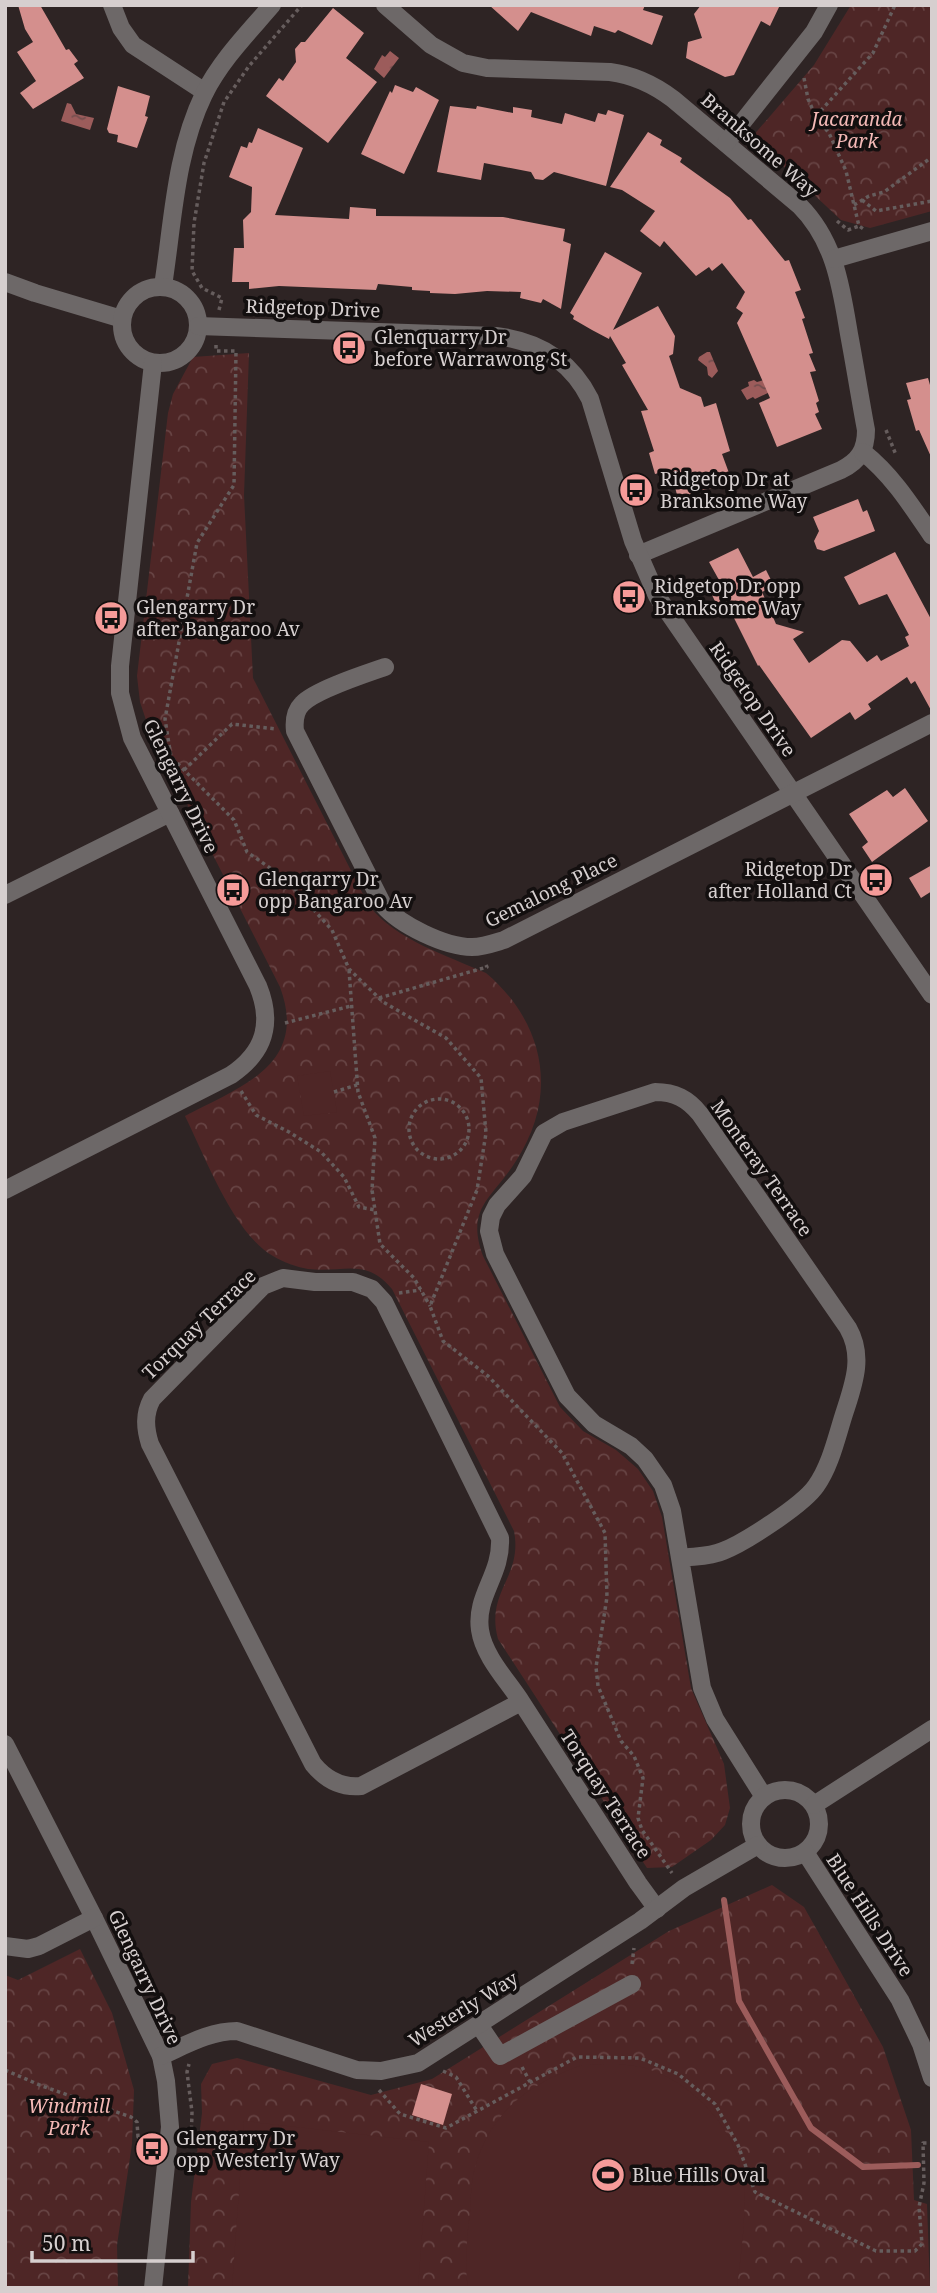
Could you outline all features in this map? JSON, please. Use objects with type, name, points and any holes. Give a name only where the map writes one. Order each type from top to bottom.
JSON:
[{"type":"street","points":[[112,5],[121,27],[133,45],[205,92]]},
{"type":"street","points":[[163,286],[179,172],[189,130],[205,92],[228,56],[272,5]]},
{"type":"street","name":"Branksome Way","points":[[385,5],[430,45],[463,64],[487,68],[610,72],[639,79],[662,90],[807,213],[825,239],[834,259],[866,430],[863,452]]},
{"type":"street","points":[[726,143],[814,32],[829,5]]},
{"type":"street","points":[[834,259],[932,231]]},
{"type":"street","points":[[5,282],[122,319]]},
{"type":"street","points":[[163,286],[172,288],[188,299],[207,326],[184,354],[175,360],[153,362],[128,347],[122,319],[125,308],[141,291],[163,286]]},
{"type":"street","name":"Ridgetop Drive","points":[[207,326],[496,336],[518,339],[542,348],[570,369],[590,399],[638,555],[666,611],[932,995]]},
{"type":"street","name":"Glengarry Drive","points":[[153,362],[120,681],[122,708],[129,730],[258,986],[264,1002],[265,1028]]},
{"type":"street","points":[[638,555],[841,470],[851,465],[863,452],[896,484],[932,536]]},
{"type":"street","points":[[295,731],[296,716],[301,704],[346,681],[384,667]]},
{"type":"street","name":"Gemalong Place","points":[[295,731],[387,909],[402,922],[445,941],[460,946],[479,947],[504,940],[932,723]]},
{"type":"street","points":[[5,895],[170,813]]},
{"type":"street","points":[[5,1190],[232,1074],[251,1059],[260,1045],[265,1028]]},
{"type":"street","name":"Monteray Terrace","points":[[681,1558],[723,1552],[789,1511],[811,1493],[825,1469],[855,1380],[857,1356],[855,1341],[848,1328],[700,1114],[682,1097],[655,1092],[562,1122],[544,1133],[523,1176],[494,1210],[489,1231],[495,1254],[567,1396],[594,1424],[638,1452],[667,1492],[673,1511],[700,1679],[708,1705],[764,1797]]},
{"type":"street","name":"Torquay Terrace","points":[[521,1702],[361,1786],[337,1784],[313,1764],[150,1444],[145,1427],[147,1411],[155,1396],[263,1286],[284,1278],[315,1282],[353,1282],[372,1289],[384,1302],[500,1538],[500,1558],[482,1600],[479,1627],[487,1652],[521,1702],[657,1909]]},
{"type":"street","points":[[814,1805],[932,1729]]},
{"type":"street","name":"Glengarry Drive","points":[[5,1744],[161,2056],[169,2108],[169,2142],[153,2288]]},
{"type":"street","points":[[785,1790],[796,1792],[814,1805],[818,1815],[818,1836],[806,1852],[786,1859],[775,1857],[758,1845],[753,1836],[752,1815],[764,1797],[785,1790]]},
{"type":"street","name":"Westerly Way","points":[[161,2056],[209,2035],[222,2031],[237,2031],[357,2070],[381,2071],[406,2067],[429,2058],[657,1909],[684,1888],[758,1845]]},
{"type":"street","name":"Blue Hills Drive","points":[[806,1852],[901,2000],[921,2044],[932,2078]]},
{"type":"street","points":[[5,1946],[28,1949],[39,1946],[94,1918]]},
{"type":"street","points":[[479,2025],[500,2056],[632,1984]]},
{"type":"path","points":[[302,5],[249,66],[224,102],[204,163],[194,223],[192,271],[202,288],[222,298],[207,326],[216,351],[236,351],[234,485],[197,543],[165,719],[171,757],[234,820],[247,852],[286,879],[332,930],[349,969],[357,1085],[375,1138],[372,1190],[380,1244],[414,1278],[430,1306],[443,1342],[488,1376],[562,1453],[605,1533],[607,1597],[596,1667],[598,1686],[621,1741],[640,1768],[643,1788],[638,1818],[642,1830],[684,1888]]},
{"type":"path","points":[[816,117],[873,52],[895,5]]},
{"type":"path","points":[[806,69],[803,80],[805,87],[816,117],[829,133],[846,171],[859,226],[872,233]]},
{"type":"path","points":[[854,205],[884,192],[932,157]]},
{"type":"path","points":[[862,200],[876,211],[932,201]]},
{"type":"path","points":[[886,429],[899,462]]},
{"type":"path","points":[[184,770],[232,724],[295,731]]},
{"type":"path","points":[[379,998],[487,967],[479,947]]},
{"type":"path","points":[[349,969],[379,998],[446,1038],[481,1079],[486,1133],[477,1190],[430,1306]]},
{"type":"path","points":[[265,1028],[351,1006]]},
{"type":"path","points":[[232,1074],[256,1115],[321,1152],[344,1177],[359,1207],[375,1210]]},
{"type":"path","points":[[334,1092],[357,1085]]},
{"type":"path","points":[[443,1098],[460,1107],[469,1124],[466,1143],[460,1150],[452,1156],[434,1158],[415,1148],[408,1129],[415,1109],[423,1102],[443,1098]]},
{"type":"path","points":[[378,2089],[400,2114],[446,2128],[577,2057],[640,2058],[678,2074],[715,2104],[738,2144],[755,2192],[876,2251],[915,2251],[922,2244],[919,2207],[924,2183],[923,2143],[932,2143]]},
{"type":"path","points":[[5,2070],[41,2086],[135,2119],[138,2137],[191,2146],[192,2112],[187,2072],[192,2061]]},
{"type":"path","points":[[433,2073],[441,2070],[456,2077],[477,2111]]},
{"type":"path","points":[[370,2088],[386,2088]]},
{"type":"green space","name":"Jacaranda Park","points":[[851,5],[932,5],[932,211],[870,228],[841,220],[752,137],[814,65]]},
{"type":"green space","points":[[249,353],[244,495],[253,678],[369,906],[408,938],[486,973],[522,1014],[533,1037],[541,1086],[538,1111],[516,1161],[479,1214],[478,1239],[483,1256],[560,1407],[583,1431],[616,1450],[638,1469],[653,1491],[662,1517],[691,1688],[724,1764],[730,1808],[725,1825],[711,1840],[672,1867],[647,1868],[498,1639],[496,1608],[513,1561],[514,1531],[392,1289],[373,1273],[353,1268],[303,1268],[277,1258],[259,1245],[233,1212],[185,1116],[227,1095],[264,1070],[277,1054],[285,1036],[286,1014],[280,987],[149,729],[140,702],[137,676],[168,413],[173,394],[193,357]]},
{"type":"green space","points":[[330,1071],[337,1112],[304,1116],[297,1076]]},
{"type":"green space","points":[[772,1885],[804,1907],[883,2047],[911,2130],[914,2200],[927,2204],[930,2288],[188,2288],[191,2202],[202,2113],[201,2084],[212,2064],[237,2058],[371,2095],[432,2079],[669,1931]]},
{"type":"green space","name":"Windmill Park","points":[[80,1949],[112,2013],[134,2090],[132,2144],[117,2245],[118,2288],[5,2288],[5,1975],[18,1980]]},
{"type":"green space","name":"Blue Hills Oval","points":[[582,2065],[634,2066],[660,2074],[695,2096],[723,2128],[734,2146],[744,2186],[744,2224],[737,2288],[468,2288],[466,2250],[472,2188],[474,2170],[483,2145],[492,2128],[516,2101],[546,2080]]},
{"type":"green space","points":[[244,2121],[429,2142],[418,2288],[232,2288]]},
{"type":"water","points":[[390,51],[399,58],[384,78],[374,69],[382,55],[385,57]]},
{"type":"water","points":[[67,103],[71,104],[76,114],[94,118],[90,130],[61,121]]},
{"type":"water","points":[[710,352],[718,371],[712,378],[708,375],[707,367],[698,360]]},
{"type":"water","points":[[767,379],[770,392],[747,400],[741,390],[749,386],[748,382]]},
{"type":"building","points":[[18,5],[40,5],[66,50],[69,49],[78,61],[74,64],[84,78],[33,109],[20,93],[36,81],[17,52],[33,42],[25,29]]},
{"type":"building","points":[[489,5],[645,5],[643,10],[663,16],[652,45],[618,30],[615,33],[594,26],[591,36],[531,12],[518,31]]},
{"type":"building","points":[[701,5],[780,5],[770,26],[761,21],[734,75],[725,77],[686,58],[688,42],[702,38],[694,14]]},
{"type":"building","points":[[333,8],[364,33],[346,58],[377,82],[328,143],[266,96],[279,78],[283,81],[296,62],[295,49],[301,42],[305,42]]},
{"type":"building","points":[[395,85],[413,92],[416,87],[439,100],[404,174],[361,154]]},
{"type":"building","points":[[118,86],[150,96],[145,116],[148,117],[137,148],[117,142],[118,135],[109,133],[107,129]]},
{"type":"building","points":[[450,106],[476,109],[477,106],[513,113],[513,107],[532,110],[531,117],[562,124],[565,113],[595,122],[598,113],[606,115],[608,110],[624,115],[606,186],[554,172],[543,180],[535,179],[531,172],[484,163],[481,180],[437,172]]},
{"type":"building","points":[[258,128],[303,148],[275,215],[349,219],[350,207],[376,209],[376,216],[503,217],[565,229],[563,241],[571,244],[561,309],[543,299],[541,303],[520,298],[521,292],[430,293],[412,290],[412,287],[378,284],[376,290],[279,286],[249,289],[249,282],[232,282],[234,248],[244,248],[243,220],[251,212],[252,187],[229,177],[241,146],[247,148],[249,142],[252,143]]},
{"type":"building","points":[[648,132],[662,140],[660,145],[682,158],[680,162],[730,198],[785,261],[789,260],[801,290],[795,292],[805,318],[802,319],[813,353],[809,354],[816,371],[810,372],[819,401],[816,403],[819,412],[815,414],[822,429],[777,447],[759,403],[770,398],[737,323],[743,313],[736,308],[745,292],[722,263],[712,271],[709,267],[696,276],[664,241],[660,247],[640,231],[655,211],[622,190],[610,187]]},
{"type":"building","points":[[605,252],[642,273],[613,330],[658,306],[675,336],[673,354],[669,356],[680,388],[701,397],[704,407],[716,403],[730,451],[722,454],[729,473],[715,477],[717,486],[678,499],[674,483],[671,484],[666,471],[655,474],[649,453],[654,451],[641,411],[648,410],[622,365],[626,363],[610,336],[609,339],[592,330],[573,319],[574,316],[570,313]]},
{"type":"building","points":[[928,378],[932,392],[932,459],[919,430],[916,431],[907,400],[911,399],[906,383]]},
{"type":"building","points":[[858,499],[863,512],[867,510],[875,531],[824,551],[817,549],[814,541],[819,531],[813,517]]},
{"type":"building","points":[[738,548],[753,577],[766,570],[774,586],[762,592],[776,624],[804,632],[793,639],[809,663],[842,640],[850,641],[867,662],[877,655],[881,661],[909,646],[905,637],[909,635],[887,594],[859,605],[844,577],[895,552],[932,621],[932,712],[915,681],[911,684],[907,677],[868,704],[871,709],[855,720],[850,712],[811,738],[758,666],[730,610],[721,614],[712,595],[724,589],[709,562]]},
{"type":"building","points":[[905,788],[928,821],[872,862],[862,847],[868,842],[849,814],[887,790],[893,797]]},
{"type":"building","points":[[932,865],[932,891],[921,898],[909,878]]},
{"type":"building","points":[[421,2084],[452,2094],[443,2125],[412,2115]]},
{"type":"waterway","points":[[724,1900],[739,2001],[811,2128],[863,2167],[918,2165]]},
{"type":"place","name":"Glenquarry Dr before Warrawong St","points":[[349,348]]},
{"type":"place","name":"Ridgetop Dr at Branksome Way","points":[[636,490]]},
{"type":"place","name":"Ridgetop Dr opp Branksome Way","points":[[629,597]]},
{"type":"place","name":"Glengarry Dr after Bangaroo Av","points":[[111,618]]},
{"type":"place","name":"Ridgetop Dr after Holland Ct","points":[[876,880]]},
{"type":"place","name":"Glenqarry Dr opp Bangaroo Av","points":[[233,890]]},
{"type":"place","name":"Glengarry Dr opp Westerly Way","points":[[152,2149]]},
{"type":"place","name":"Blue Hills Oval","points":[[608,2175]]}]
